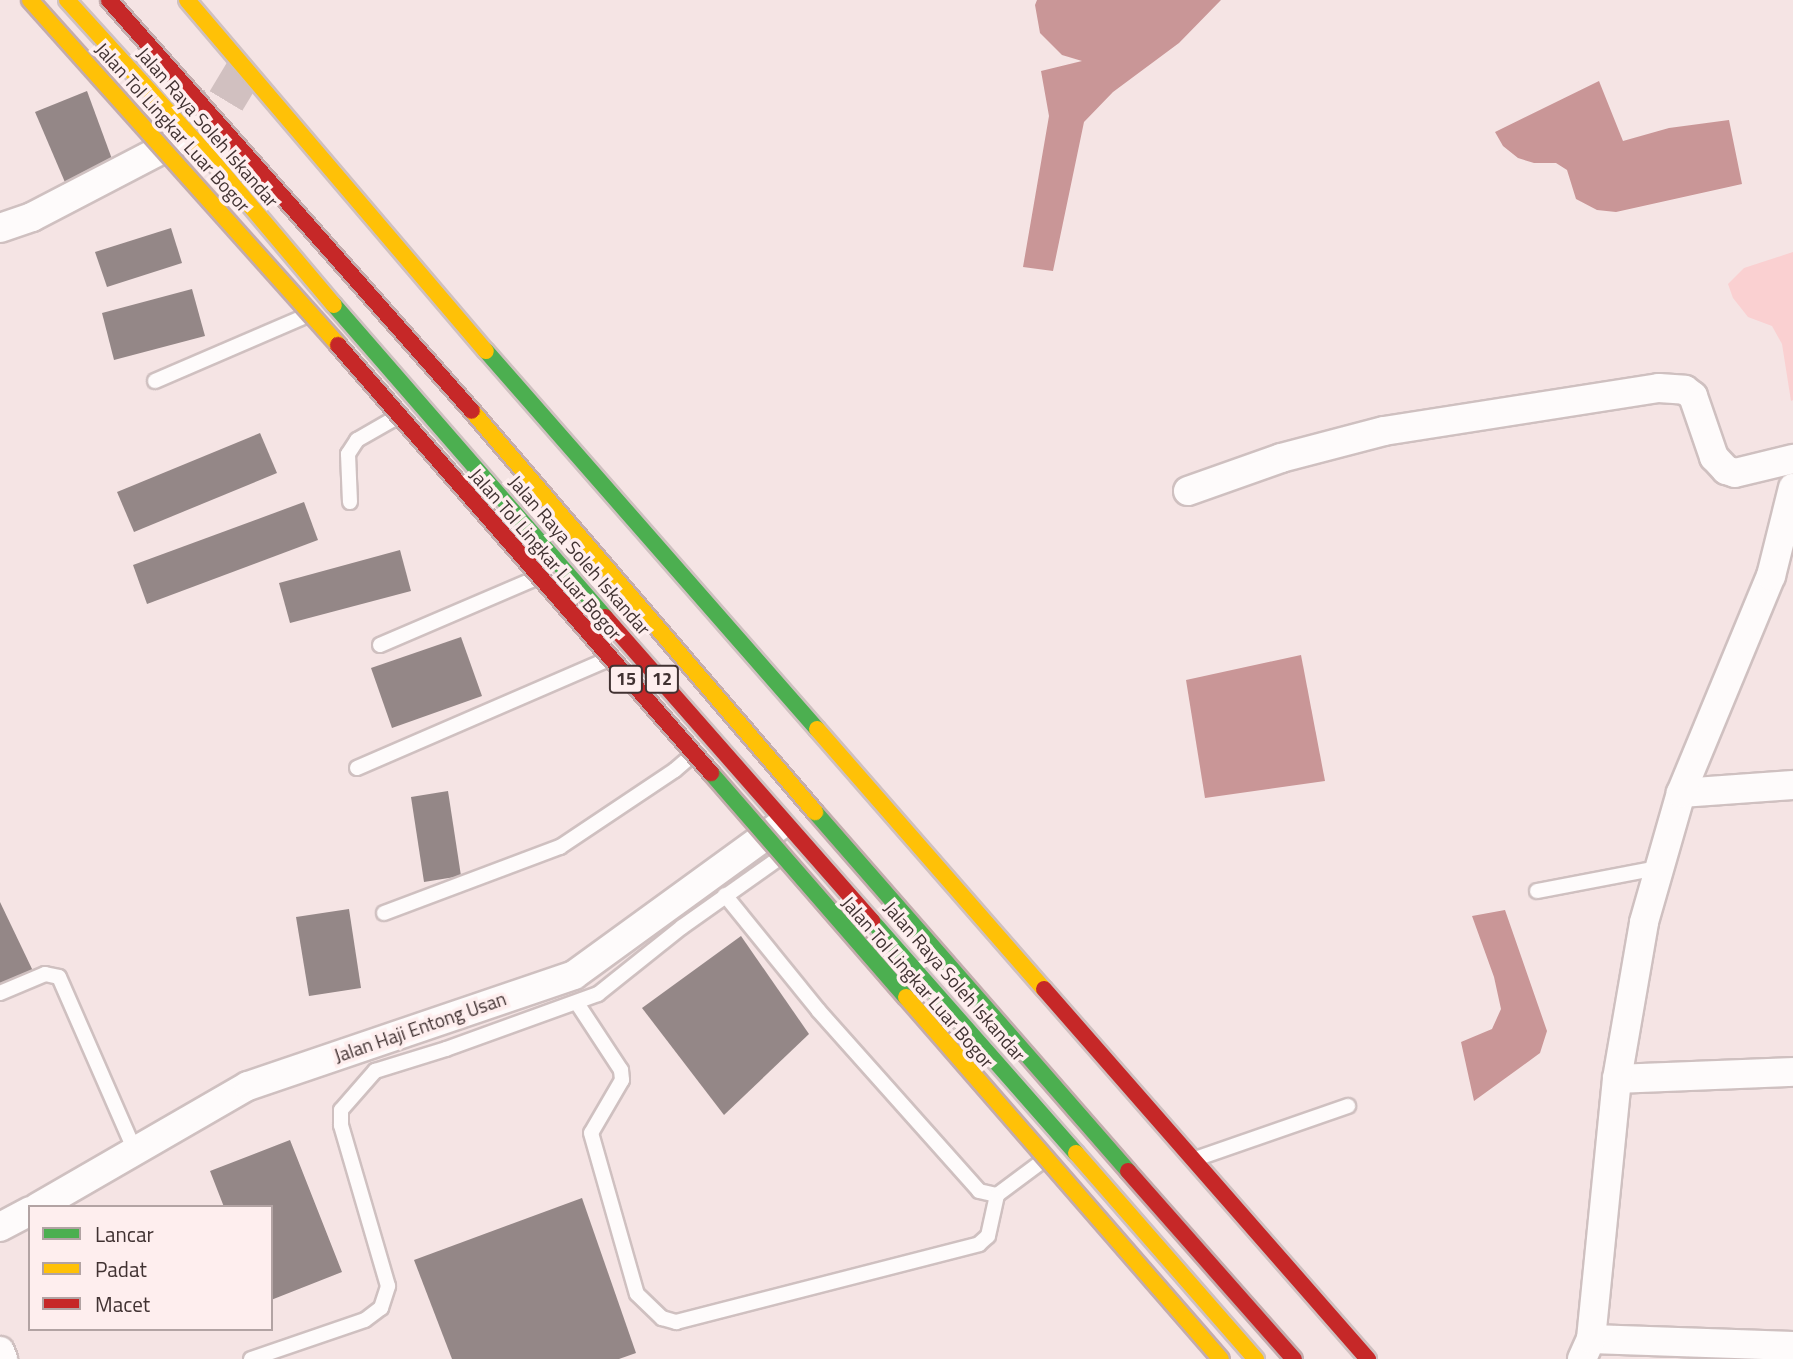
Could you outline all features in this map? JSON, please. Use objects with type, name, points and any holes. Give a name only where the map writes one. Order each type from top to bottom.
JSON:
[{"type":"highway","name":"Jalan Tol Lingkar Luar Bogor","points":[[30,0],[252,246],[1221,1359]]},
{"type":"highway","name":"Jalan Raya Soleh Iskandar","points":[[67,0],[1256,1359]]},
{"type":"highway","name":"Jalan Tol Lingkar Luar Bogor","points":[[109,0],[568,520],[880,888],[1294,1359]]},
{"type":"highway","points":[[187,0],[485,351],[1368,1359]]},
{"type":"street","points":[[0,228],[32,217],[188,136]]},
{"type":"street","points":[[1188,491],[1281,458],[1384,431],[1659,388],[1685,390],[1693,396],[1714,457],[1726,470],[1735,473],[1793,460]]},
{"type":"street","points":[[1793,488],[1771,576],[1681,793],[1644,922],[1617,1079],[1586,1349],[1793,1346]]},
{"type":"street","points":[[1681,793],[1793,785]]},
{"type":"street","name":"Jalan Haji Entong Usan","points":[[41,1205],[134,1149],[248,1086],[574,975],[795,831]]},
{"type":"street","points":[[1617,1079],[1793,1072]]},
{"type":"street","points":[[0,1227],[28,1212]]},
{"type":"street","points":[[0,1351],[4,1359]]},
{"type":"lane","points":[[155,381],[334,304]]},
{"type":"lane","points":[[350,502],[348,454],[357,440],[419,404]]},
{"type":"lane","points":[[380,645],[563,566]]},
{"type":"lane","points":[[357,768],[634,648]]},
{"type":"lane","points":[[384,913],[560,847],[675,770],[712,737]]},
{"type":"lane","points":[[251,1359],[365,1320],[381,1308],[388,1286],[341,1125],[341,1110],[375,1071],[577,1003],[598,993],[724,895],[795,831]]},
{"type":"lane","points":[[1537,891],[1658,868]]},
{"type":"lane","points":[[724,895],[818,1010],[979,1191],[997,1195]]},
{"type":"lane","points":[[0,993],[45,975],[59,977],[134,1149]]},
{"type":"lane","points":[[577,1003],[621,1070],[622,1080],[591,1133],[637,1294],[662,1318],[676,1322],[979,1244],[988,1236],[997,1195],[1068,1142]]},
{"type":"lane","points":[[1194,1160],[1348,1106]]},
{"type":"shaded area","points":[[1037,0],[1221,0],[1179,43],[1113,92],[1084,122],[1053,271],[1023,267],[1049,116],[1041,71],[1082,61],[1062,55],[1040,33],[1035,5]]},
{"type":"shaded area","points":[[1599,81],[1623,141],[1669,128],[1729,120],[1742,184],[1616,212],[1597,210],[1576,199],[1567,170],[1556,163],[1534,163],[1518,158],[1503,146],[1495,132]]},
{"type":"shaded area","points":[[1793,252],[1791,401],[1782,344],[1772,326],[1748,317],[1733,298],[1728,284],[1744,268]]},
{"type":"shaded area","points":[[1301,655],[1325,781],[1205,798],[1186,680]]},
{"type":"shaded area","points":[[1505,910],[1547,1031],[1540,1053],[1474,1101],[1461,1042],[1492,1029],[1501,1009],[1494,977],[1472,916]]},
{"type":"building","points":[[87,91],[112,159],[67,187],[35,112]]},
{"type":"building","points":[[171,228],[182,263],[107,287],[95,252]]},
{"type":"building","points":[[192,289],[205,336],[114,360],[102,313]]},
{"type":"building","points":[[260,433],[277,473],[134,532],[117,492]]},
{"type":"building","points":[[304,502],[318,540],[147,604],[133,565]]},
{"type":"building","points":[[400,550],[411,591],[290,623],[279,583]]},
{"type":"building","points":[[461,637],[482,696],[392,728],[371,668]]},
{"type":"building","points":[[448,791],[461,876],[424,882],[411,797]]},
{"type":"building","points":[[0,902],[33,971],[0,986]]},
{"type":"building","points":[[349,909],[361,988],[309,996],[296,917]]},
{"type":"building","points":[[741,936],[809,1034],[724,1115],[642,1008]]},
{"type":"building","points":[[290,1140],[342,1272],[273,1299],[273,1205],[223,1205],[210,1171]]},
{"type":"building","points":[[582,1198],[636,1353],[619,1359],[452,1359],[414,1260]]},
{"type":"tunnel","points":[[177,122],[226,101],[246,68]]},
{"type":"traffic: fast","points":[[334,305],[605,617]]},
{"type":"traffic: fast","points":[[486,351],[817,729]]},
{"type":"traffic: fast","points":[[711,773],[906,997]]},
{"type":"traffic: fast","points":[[815,812],[1128,1171]]},
{"type":"traffic: fast","points":[[872,921],[1076,1153]]},
{"type":"traffic: slow","points":[[30,0],[338,345]]},
{"type":"traffic: slow","points":[[67,0],[205,152],[334,305]]},
{"type":"traffic: slow","points":[[187,0],[486,351]]},
{"type":"traffic: slow","points":[[472,411],[815,812]]},
{"type":"traffic: slow","points":[[817,729],[1044,989]]},
{"type":"traffic: slow","points":[[906,997],[1221,1359]]},
{"type":"traffic: slow","points":[[1076,1153],[1256,1359]]},
{"type":"traffic: jam","points":[[109,0],[472,411]]},
{"type":"traffic: jam","points":[[338,345],[711,773]]},
{"type":"traffic: jam","points":[[605,617],[872,921]]},
{"type":"traffic: jam","points":[[1044,989],[1368,1359]]},
{"type":"traffic: jam","points":[[1128,1171],[1294,1359]]}]
